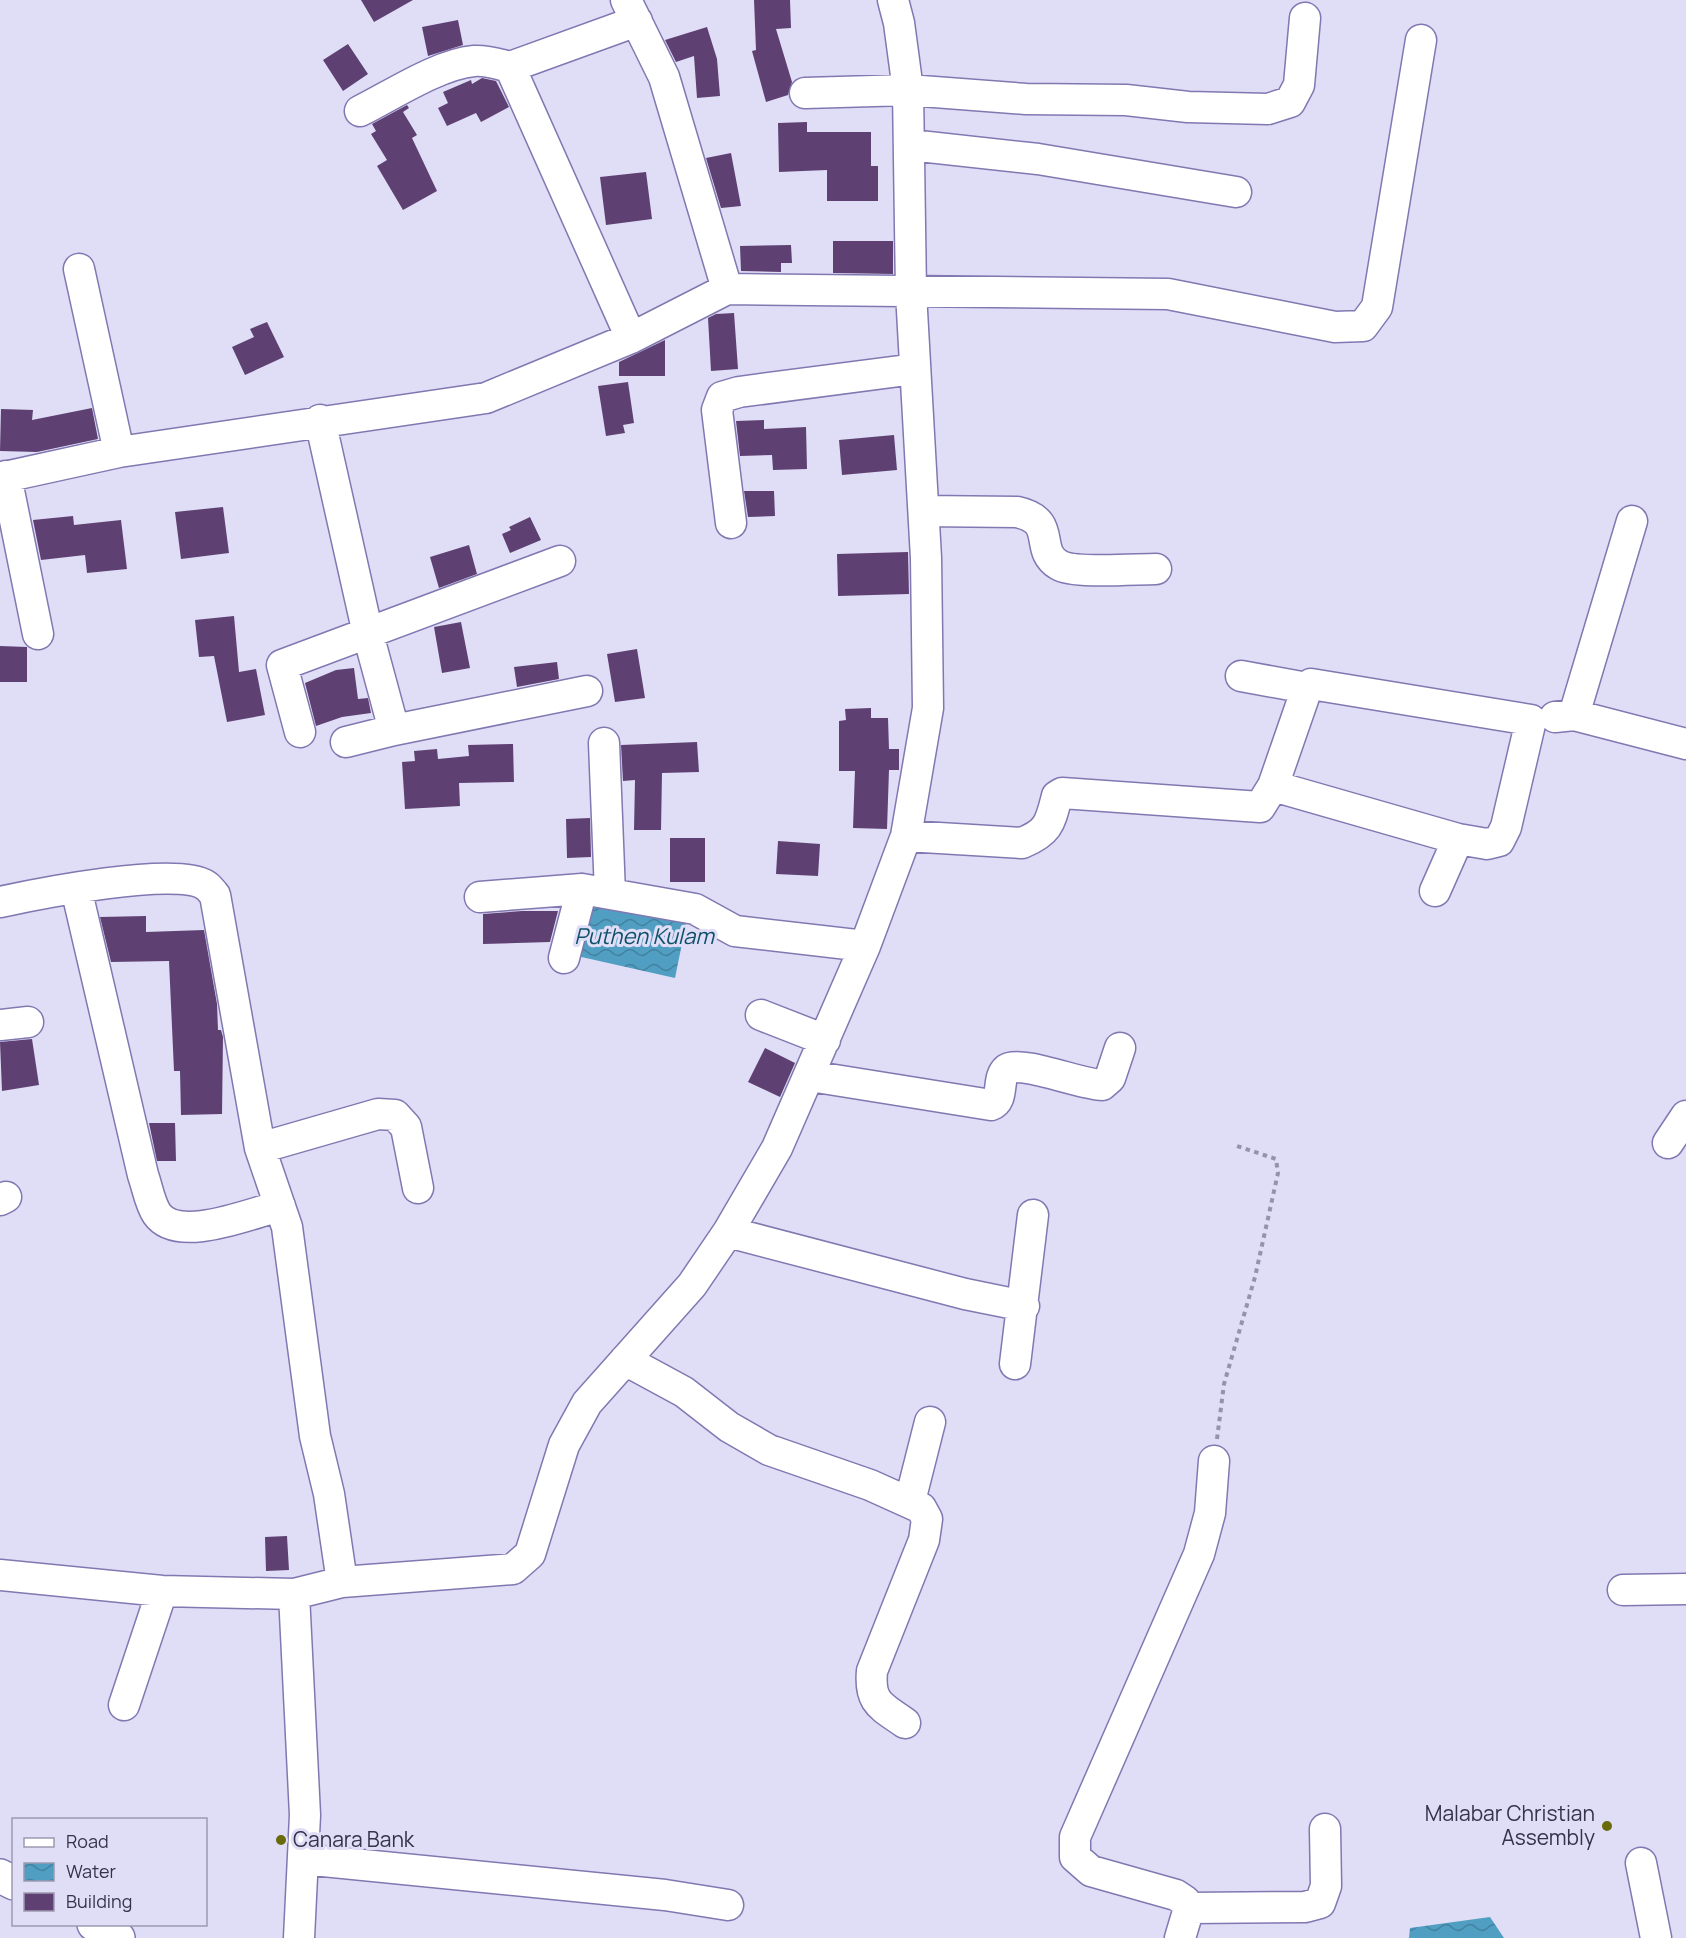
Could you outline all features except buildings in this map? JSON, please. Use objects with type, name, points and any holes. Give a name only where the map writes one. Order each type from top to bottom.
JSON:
[{"type":"main road","points":[[97,1926],[118,1938]]},
{"type":"street","points":[[1,1578],[162,1591],[294,1594],[342,1582],[513,1569],[530,1554],[564,1445],[587,1404],[692,1285],[728,1232],[777,1148],[865,946],[906,836],[928,708],[924,512],[911,293],[908,90],[899,23],[893,0]]},
{"type":"street","points":[[360,111],[439,71],[472,61],[491,61],[510,67],[632,10],[664,77],[727,289]]},
{"type":"street","points":[[805,93],[908,90],[1026,99],[1126,100],[1188,107],[1268,109],[1290,102],[1299,85],[1305,18]]},
{"type":"street","points":[[38,634],[3,477],[119,452],[320,420],[486,398],[631,338],[727,289],[911,293],[1168,294],[1335,327],[1363,326],[1377,307],[1421,40]]},
{"type":"street","points":[[510,67],[631,338]]},
{"type":"street","points":[[910,146],[1038,159],[1236,192]]},
{"type":"street","points":[[79,269],[119,452]]},
{"type":"street","points":[[731,523],[717,410],[722,398],[740,392],[915,369]]},
{"type":"street","points":[[320,420],[368,634],[394,730]]},
{"type":"street","points":[[924,512],[1017,512],[1031,515],[1042,525],[1049,555],[1058,565],[1075,569],[1156,569]]},
{"type":"street","points":[[1574,715],[1632,521]]},
{"type":"street","points":[[300,732],[282,665],[560,561]]},
{"type":"street","points":[[1241,676],[1307,688]]},
{"type":"street","points":[[906,836],[1022,843],[1039,836],[1050,824],[1057,796],[1062,793],[1260,807],[1273,786],[1307,688],[1311,684],[1531,720],[1574,715],[1686,744]]},
{"type":"street","points":[[346,742],[394,730],[587,692]]},
{"type":"street","points":[[1273,786],[1458,839],[1487,844],[1499,841],[1506,827],[1531,720]]},
{"type":"street","points":[[564,958],[596,891],[604,743]]},
{"type":"street","points":[[1435,891],[1458,839]]},
{"type":"street","points":[[0,902],[137,879],[183,879],[205,884],[215,895],[260,1148],[287,1227],[315,1436],[329,1494],[342,1582]]},
{"type":"street","points":[[76,888],[143,1175],[157,1215],[174,1227],[194,1228],[280,1206]]},
{"type":"street","points":[[480,897],[596,891],[695,909],[735,931],[865,946]]},
{"type":"street","points":[[761,1015],[825,1040]]},
{"type":"street","points":[[810,1076],[991,1106],[997,1100],[1003,1075],[1007,1069],[1028,1068],[1089,1085],[1102,1085],[1110,1078],[1120,1048]]},
{"type":"street","points":[[260,1148],[378,1114],[395,1115],[406,1127],[418,1188]]},
{"type":"street","points":[[1668,1143],[1686,1116]]},
{"type":"street","points":[[1015,1364],[1024,1306],[1033,1215]]},
{"type":"street","points":[[728,1232],[965,1294],[1024,1306]]},
{"type":"street","points":[[625,1360],[684,1392],[729,1427],[769,1450],[910,1501],[921,1508],[927,1519],[924,1540],[872,1671],[870,1690],[881,1706],[905,1723]]},
{"type":"street","points":[[910,1501],[930,1422]]},
{"type":"street","points":[[1180,1938],[1189,1908],[1185,1901],[1176,1895],[1091,1871],[1075,1857],[1075,1836],[1199,1554],[1210,1513],[1214,1461]]},
{"type":"street","points":[[1623,1590],[1686,1589]]},
{"type":"street","points":[[124,1705],[162,1591]]},
{"type":"street","points":[[294,1594],[305,1815],[299,1938]]},
{"type":"street","points":[[1189,1908],[1305,1907],[1320,1903],[1326,1886],[1325,1829]]},
{"type":"street","points":[[303,1858],[665,1895],[728,1905]]},
{"type":"street","points":[[1641,1863],[1656,1938]]},
{"type":"path","points":[[1214,1461],[1224,1384],[1255,1277],[1278,1173],[1276,1159],[1234,1145]]},
{"type":"water","name":"Puthen Kulam","points":[[592,891],[689,909],[675,978],[577,956]]},
{"type":"water","points":[[1490,1917],[1504,1938],[1409,1938],[1410,1928]]},
{"type":"place","name":"Malabar Christian Assembly","points":[[1607,1826]]},
{"type":"place","name":"Canara Bank","points":[[281,1840]]}]
